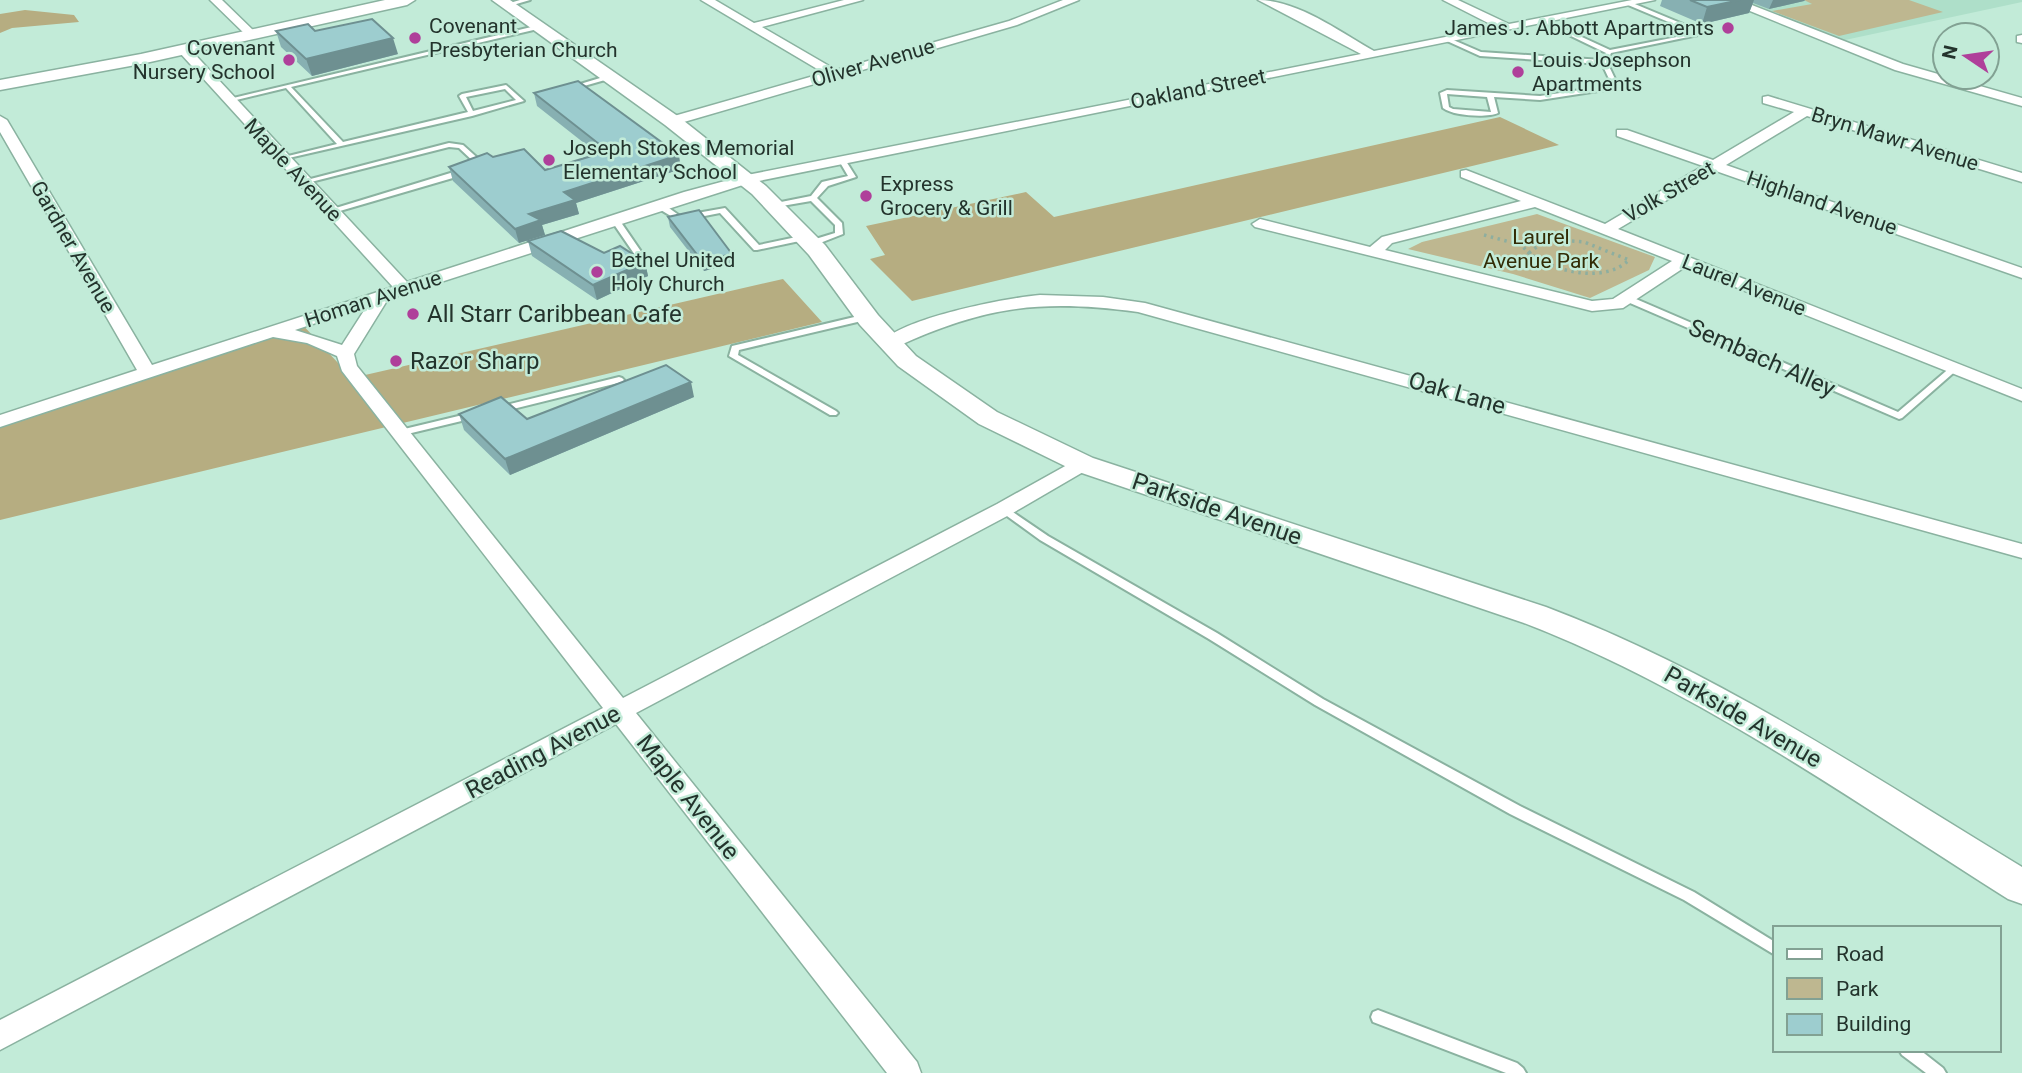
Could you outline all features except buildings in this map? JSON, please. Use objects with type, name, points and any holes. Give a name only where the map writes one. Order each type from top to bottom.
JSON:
[{"type":"main road","points":[[0,85],[184,50],[407,0]]},
{"type":"main road","name":"Parkside Avenue","points":[[503,2],[672,121],[747,179],[809,240],[867,317],[907,361],[954,397],[1036,444],[1083,464],[1535,615],[1603,641],[1724,702],[2022,887]]},
{"type":"street","points":[[216,0],[252,35]]},
{"type":"street","points":[[707,0],[834,74]]},
{"type":"street","points":[[754,26],[856,0]]},
{"type":"street","name":"Oliver Avenue","points":[[672,121],[1013,23],[1073,0]]},
{"type":"street","points":[[1265,0],[1306,18],[1372,55]]},
{"type":"street","points":[[1449,0],[1508,28]]},
{"type":"street","name":"Oakland Street","points":[[747,179],[1649,0]]},
{"type":"street","points":[[1729,0],[1887,63],[2022,102]]},
{"type":"street","name":"Maple Avenue","points":[[184,50],[330,211],[393,292]]},
{"type":"street","name":"Bryn Mawr Avenue","points":[[1768,100],[2022,178]]},
{"type":"street","name":"Volk Street","points":[[1605,230],[1805,111]]},
{"type":"street","name":"Gardner Avenue","points":[[0,120],[125,338],[148,373]]},
{"type":"street","name":"Highland Avenue","points":[[1622,133],[2022,273]]},
{"type":"street","name":"Laurel Avenue","points":[[1466,174],[2022,395]]},
{"type":"street","name":"Homan Avenue","points":[[0,421],[659,205],[747,179]]},
{"type":"street","points":[[1376,253],[1379,244],[1387,240],[1535,202]]},
{"type":"street","points":[[1260,224],[1592,306],[1617,304],[1683,261]]},
{"type":"street","points":[[272,332],[311,337],[345,354],[393,292]]},
{"type":"street","name":"Oak Lane","points":[[890,343],[955,314],[1020,300],[1067,298],[1139,307],[2022,551]]},
{"type":"street","name":"Maple Avenue","points":[[345,354],[348,367],[399,433],[906,1073]]},
{"type":"street","name":"Reading Avenue","points":[[0,1036],[1004,509],[1083,464]]},
{"type":"lane","points":[[503,2],[527,0]]},
{"type":"lane","points":[[1544,21],[1609,52],[1695,35],[1693,30],[1630,4]]},
{"type":"lane","points":[[228,100],[540,27]]},
{"type":"lane","points":[[1448,40],[1480,54],[1604,62]]},
{"type":"lane","points":[[1604,62],[1609,52]]},
{"type":"lane","points":[[1490,95],[1495,113],[1490,114],[1451,111],[1446,108],[1443,93],[1447,92],[1540,98],[1609,88],[1613,81],[1604,62]]},
{"type":"lane","points":[[561,91],[610,77]]},
{"type":"lane","points":[[287,86],[342,145]]},
{"type":"lane","points":[[472,114],[462,96],[496,86],[506,87],[522,101]]},
{"type":"lane","points":[[282,159],[535,97]]},
{"type":"lane","points":[[303,182],[449,145],[461,146],[478,162],[473,168],[450,176],[330,211]]},
{"type":"lane","points":[[776,205],[813,198],[825,184],[852,177],[842,159]]},
{"type":"lane","points":[[659,205],[679,219],[722,210],[757,248],[839,234],[839,225],[813,198]]},
{"type":"lane","points":[[615,220],[638,253]]},
{"type":"lane","name":"Sembach Alley","points":[[1626,298],[1899,416],[1955,368]]},
{"type":"lane","points":[[834,413],[733,356],[735,348],[867,317]]},
{"type":"lane","points":[[490,411],[619,380]]},
{"type":"lane","points":[[399,433],[477,414]]},
{"type":"lane","points":[[1004,509],[1044,538],[1213,636],[1319,702],[1515,810],[1689,896],[1773,948]]},
{"type":"lane","points":[[1378,1017],[1512,1068],[1518,1073]]},
{"type":"lane","points":[[1910,1052],[1938,1073]]},
{"type":"path","points":[[1477,234],[1521,245],[1529,253],[1536,261],[1552,267],[1583,272],[1613,272],[1625,267],[1629,260],[1584,242],[1543,242],[1529,253],[1521,265],[1497,267]]},
{"type":"shaded area","points":[[1726,0],[2022,0],[2022,2],[1831,43]]},
{"type":"shaded area","points":[[25,10],[74,15],[79,22],[12,28],[0,33],[0,14]]},
{"type":"shaded area","points":[[1500,117],[1559,145],[912,301],[870,259],[885,255],[866,226],[1026,192],[1054,217]]},
{"type":"shaded area","points":[[783,279],[822,322],[0,520],[0,418],[300,322],[352,378]]},
{"type":"green space","points":[[1804,0],[1909,0],[1943,12],[1839,36],[1772,11],[1812,4]]},
{"type":"green space","name":"Laurel Avenue Park","points":[[1537,214],[1655,257],[1649,270],[1590,298],[1513,274],[1408,249],[1422,242]]},
{"type":"place","name":"James J. Abbott Apartments","points":[[1728,28]]},
{"type":"place","name":"Covenant Presbyterian Church","points":[[415,38]]},
{"type":"place","name":"Covenant Nursery School","points":[[289,60]]},
{"type":"place","name":"Louis Josephson Apartments","points":[[1518,72]]},
{"type":"place","name":"Joseph Stokes Memorial Elementary School","points":[[549,160]]},
{"type":"place","name":"Express Grocery & Grill","points":[[866,196]]},
{"type":"place","name":"Bethel United Holy Church","points":[[597,272]]},
{"type":"place","name":"All Starr Caribbean Cafe","points":[[413,314]]},
{"type":"place","name":"Razor Sharp","points":[[396,361]]}]
